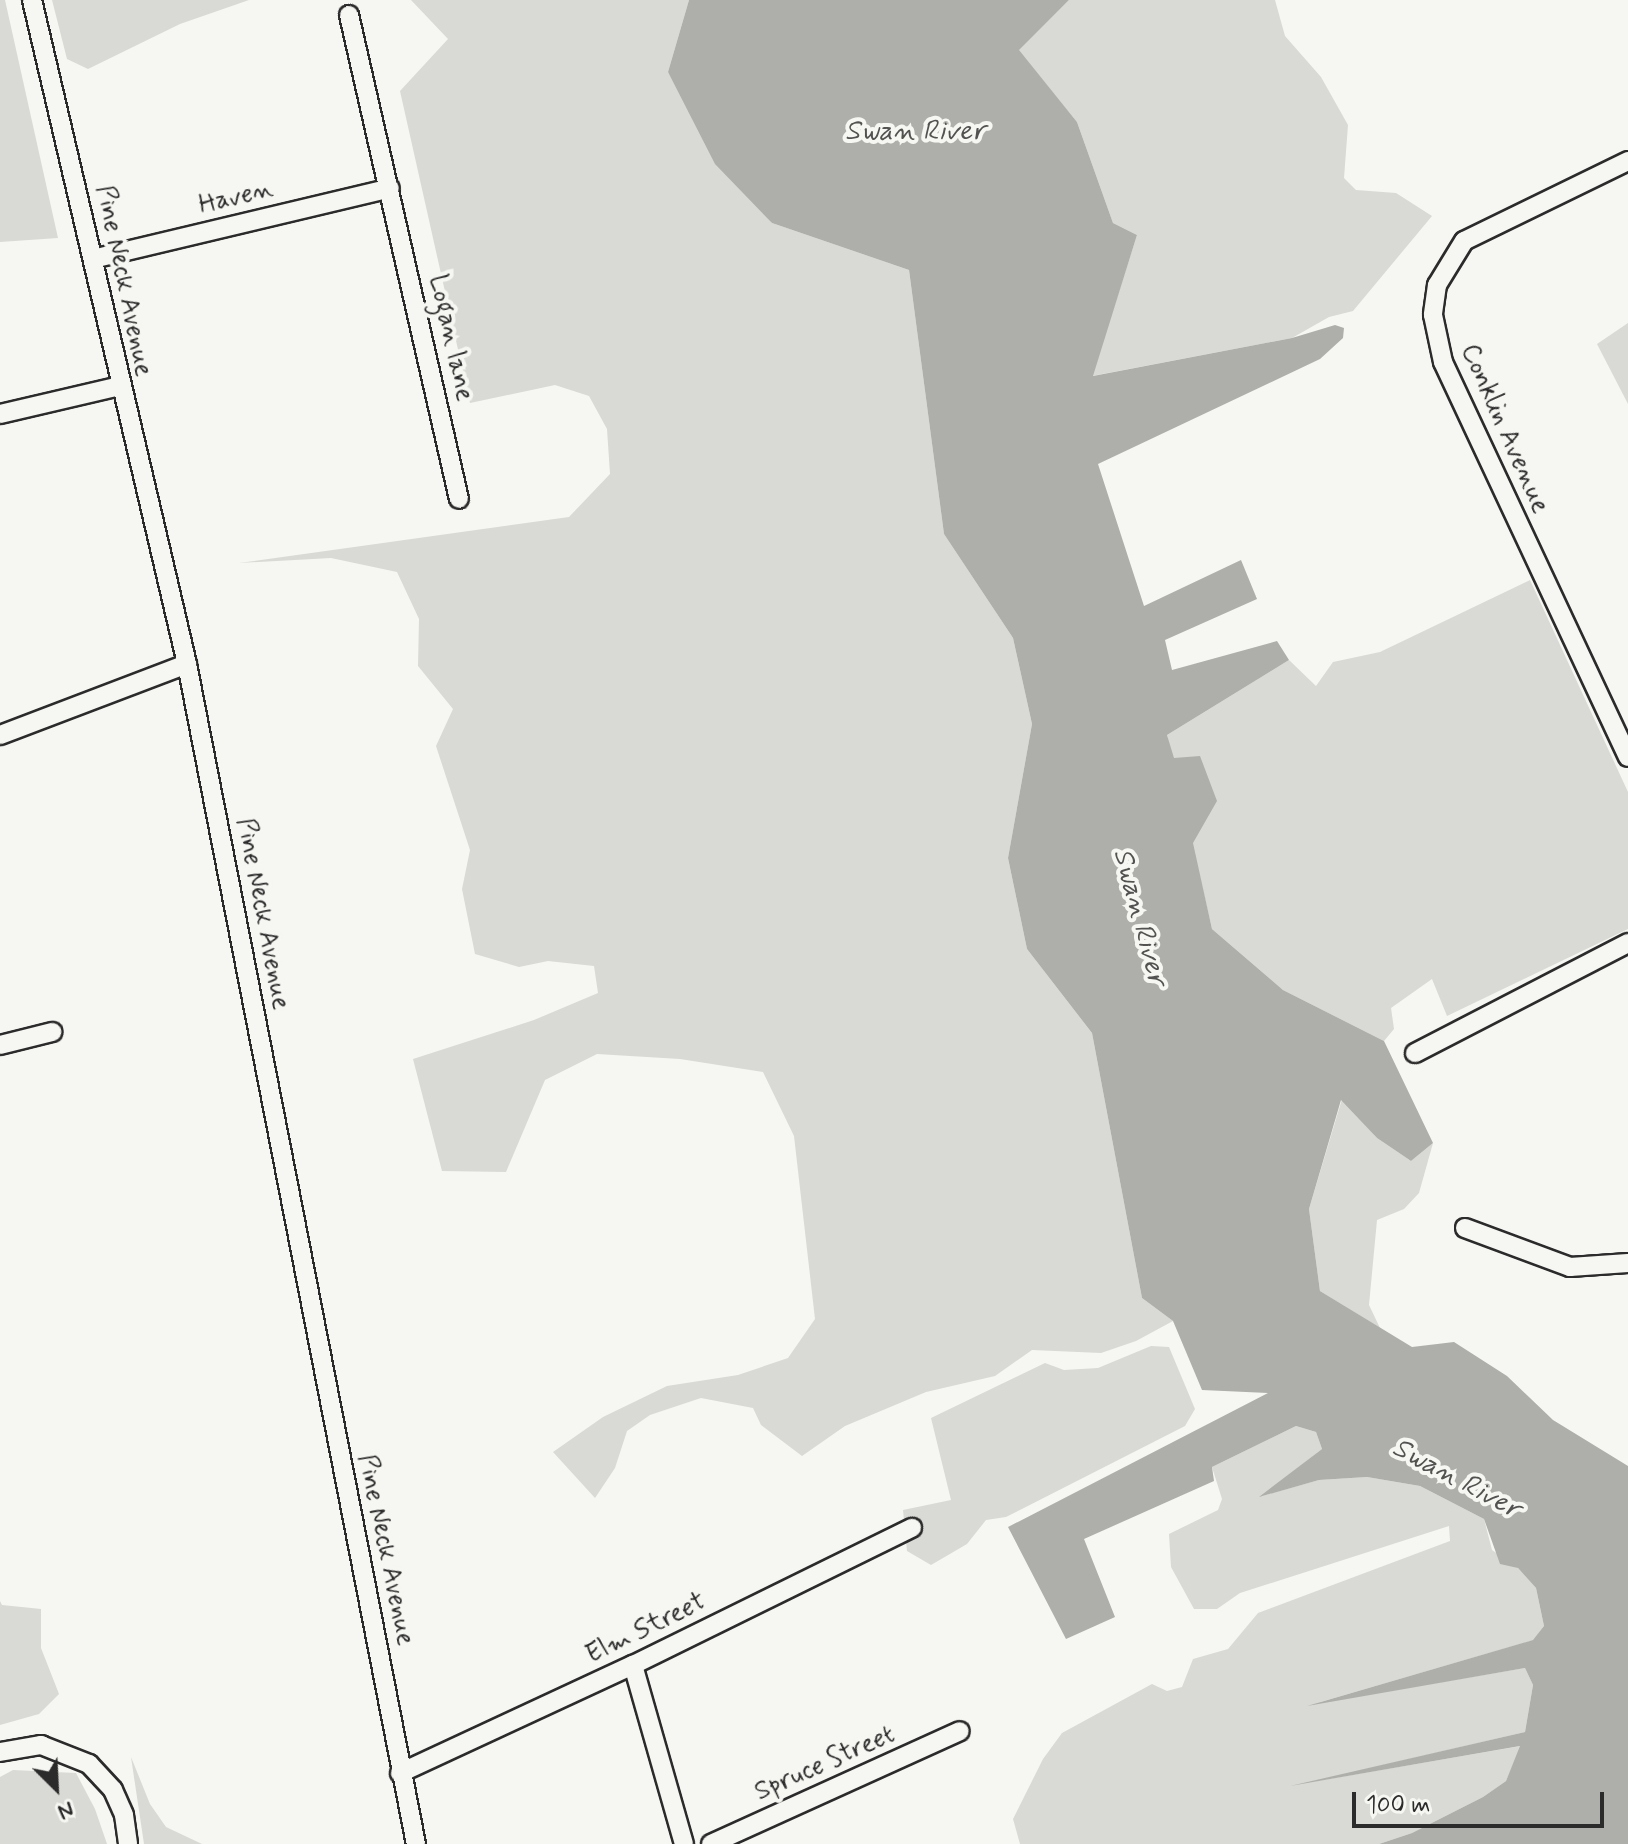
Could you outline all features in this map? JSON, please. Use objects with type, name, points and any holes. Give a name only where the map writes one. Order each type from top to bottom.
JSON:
[{"type":"street","name":"Pine Neck Avenue","points":[[32,0],[187,664],[416,1844]]},
{"type":"street","name":"Logan lane","points":[[349,15],[459,499]]},
{"type":"street","name":"Conklin Avenue","points":[[1628,161],[1464,241],[1437,285],[1433,315],[1443,362],[1628,757]]},
{"type":"street","name":"Haven","points":[[93,259],[390,188]]},
{"type":"street","points":[[0,414],[120,386]]},
{"type":"street","points":[[0,735],[187,664]]},
{"type":"street","points":[[1415,1053],[1628,943]]},
{"type":"street","points":[[0,1045],[52,1032]]},
{"type":"street","points":[[1465,1228],[1570,1267],[1592,1268],[1628,1263]]},
{"type":"street","name":"Elm Street","points":[[400,1773],[633,1665],[912,1528]]},
{"type":"street","points":[[633,1665],[684,1844]]},
{"type":"street","name":"Spruce Street","points":[[711,1844],[960,1731]]},
{"type":"street","points":[[0,1752],[41,1745],[89,1764],[113,1790],[124,1815],[128,1844]]},
{"type":"shaded area","points":[[0,0],[5,0],[58,238],[0,242]]},
{"type":"shaded area","points":[[52,0],[249,0],[180,24],[88,69],[67,59]]},
{"type":"shaded area","points":[[411,0],[689,0],[668,72],[772,223],[909,270],[944,534],[1013,638],[1032,724],[1008,858],[1027,949],[1092,1033],[1142,1298],[1173,1321],[1136,1341],[1101,1353],[1032,1350],[995,1376],[926,1392],[845,1426],[802,1456],[761,1425],[753,1408],[701,1398],[650,1415],[627,1431],[615,1468],[595,1498],[553,1452],[603,1417],[667,1386],[738,1375],[788,1358],[815,1319],[794,1136],[763,1072],[680,1059],[597,1054],[545,1080],[506,1172],[442,1171],[413,1059],[534,1020],[598,993],[594,966],[548,961],[519,967],[475,954],[462,889],[470,850],[436,746],[453,709],[418,666],[419,619],[397,572],[331,558],[239,563],[569,517],[610,474],[607,429],[589,396],[555,385],[470,403],[400,91],[448,39]]},
{"type":"shaded area","points":[[1069,0],[1275,0],[1285,36],[1321,77],[1348,125],[1344,178],[1356,190],[1396,193],[1432,216],[1353,311],[1329,317],[1292,338],[1092,376],[1137,235],[1113,223],[1077,122],[1018,50]]},
{"type":"shaded area","points":[[1628,323],[1628,404],[1597,344]]},
{"type":"shaded area","points":[[1530,580],[1628,792],[1628,929],[1447,1016],[1432,979],[1391,1008],[1394,1029],[1384,1041],[1283,990],[1212,929],[1167,735],[1289,660],[1316,686],[1333,662],[1380,652]]},
{"type":"shaded area","points":[[1342,1099],[1377,1138],[1411,1161],[1433,1143],[1419,1193],[1404,1209],[1377,1220],[1369,1305],[1380,1328],[1320,1291],[1309,1209]]},
{"type":"shaded area","points":[[1151,1346],[1169,1347],[1195,1409],[1185,1426],[1006,1517],[986,1520],[967,1544],[931,1565],[907,1551],[903,1510],[951,1500],[931,1418],[1045,1363],[1064,1370],[1098,1368]]},
{"type":"shaded area","points":[[1296,1426],[1316,1432],[1322,1449],[1262,1496],[1319,1480],[1367,1477],[1420,1486],[1484,1519],[1492,1550],[1518,1568],[1536,1588],[1544,1626],[1534,1640],[1317,1703],[1525,1668],[1533,1685],[1525,1732],[1311,1782],[1521,1746],[1506,1781],[1483,1797],[1412,1833],[1379,1844],[1020,1844],[1013,1819],[1043,1759],[1062,1733],[1152,1684],[1167,1691],[1182,1687],[1193,1659],[1228,1649],[1258,1613],[1450,1541],[1449,1526],[1240,1593],[1217,1609],[1194,1609],[1171,1567],[1169,1534],[1218,1510],[1222,1499],[1212,1467]]},
{"type":"shaded area","points":[[0,1601],[2,1605],[41,1609],[41,1648],[59,1694],[39,1714],[0,1725]]},
{"type":"shaded area","points":[[131,1757],[150,1804],[166,1827],[202,1844],[144,1844]]},
{"type":"shaded area","points":[[13,1770],[76,1773],[95,1809],[107,1844],[0,1844],[0,1777]]},
{"type":"water","name":"Swan River","points":[[689,0],[1069,0],[1019,50],[1077,122],[1113,223],[1137,235],[1093,376],[1292,338],[1335,325],[1344,328],[1343,338],[1320,359],[1098,464],[1144,606],[1241,560],[1257,599],[1165,640],[1172,670],[1277,641],[1289,660],[1167,735],[1174,758],[1200,756],[1217,801],[1193,843],[1212,929],[1283,990],[1384,1041],[1433,1143],[1411,1161],[1377,1138],[1341,1100],[1309,1209],[1320,1291],[1412,1347],[1454,1342],[1507,1376],[1553,1420],[1628,1466],[1628,1844],[1379,1844],[1412,1833],[1483,1797],[1506,1781],[1520,1746],[1290,1786],[1525,1732],[1533,1685],[1525,1668],[1307,1706],[1533,1640],[1544,1626],[1536,1588],[1518,1568],[1500,1564],[1484,1519],[1420,1486],[1367,1477],[1319,1480],[1259,1497],[1322,1449],[1316,1432],[1296,1426],[1212,1467],[1214,1481],[1084,1539],[1115,1617],[1066,1639],[1008,1527],[1268,1393],[1202,1390],[1173,1321],[1142,1298],[1092,1033],[1027,949],[1008,858],[1032,724],[1013,638],[944,534],[909,270],[772,223],[715,164],[668,72]]}]
